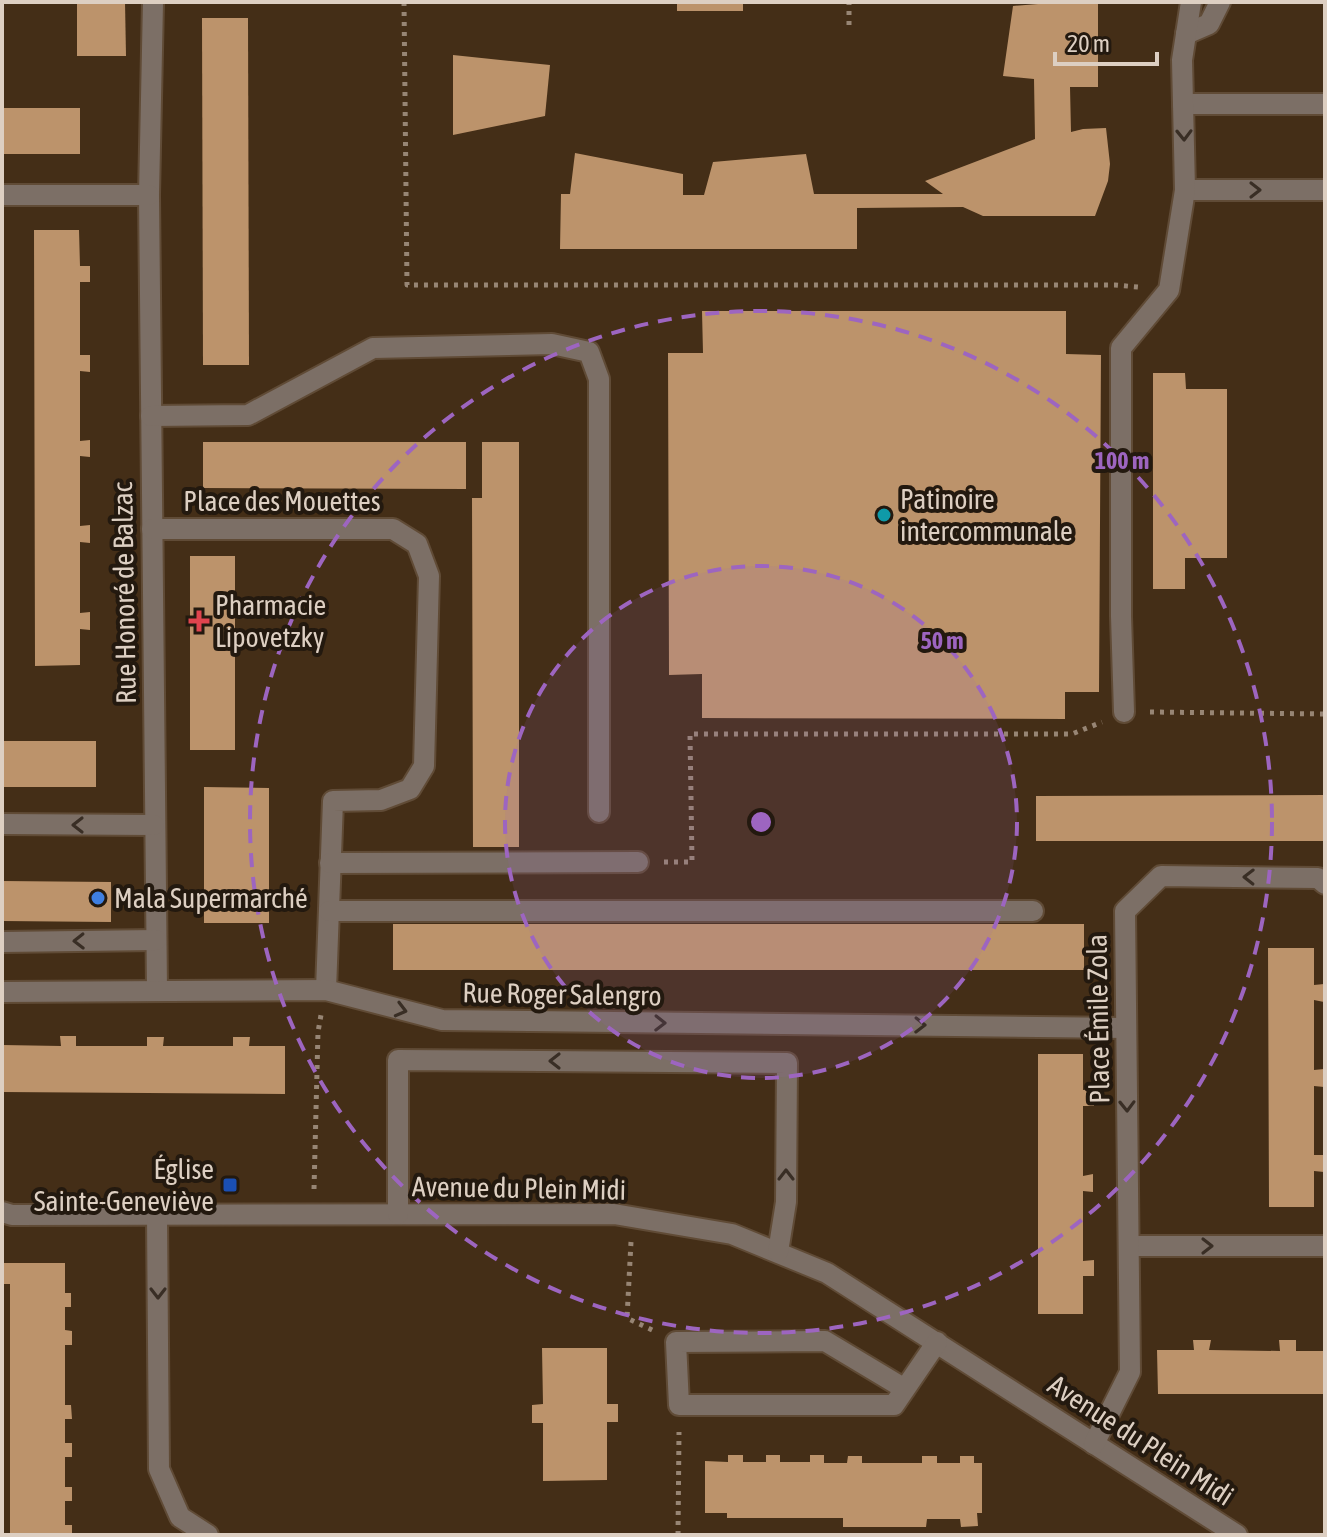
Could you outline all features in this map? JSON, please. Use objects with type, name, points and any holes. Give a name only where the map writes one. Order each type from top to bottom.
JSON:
[{"type":"street","name":"Rue Honoré de Balzac","points":[[153,2],[149,195],[157,990]]},
{"type":"street","points":[[1124,712],[1121,348],[1169,290],[1185,190],[1182,60],[1191,2]]},
{"type":"street","points":[[1186,34],[1209,24],[1220,2]]},
{"type":"street","points":[[1183,104],[1325,104]]},
{"type":"street","points":[[1185,190],[1325,190]]},
{"type":"street","points":[[2,195],[149,195]]},
{"type":"street","points":[[151,416],[248,415],[373,348],[552,344],[589,352],[599,379],[599,812]]},
{"type":"street","name":"Place des Mouettes","points":[[152,529],[393,529],[417,544],[429,576],[424,766],[410,789],[381,800],[333,801],[326,990]]},
{"type":"street","points":[[2,824],[154,825]]},
{"type":"street","points":[[330,863],[638,862]]},
{"type":"street","name":"Place Émile Zola","points":[[1094,1444],[1130,1372],[1125,911],[1161,876],[1318,878],[1325,884]]},
{"type":"street","points":[[329,911],[1033,911]]},
{"type":"street","points":[[2,942],[156,940]]},
{"type":"street","name":"Rue Roger Salengro","points":[[2,992],[326,990],[442,1020],[1126,1028]]},
{"type":"street","points":[[398,1214],[398,1060],[787,1063],[786,1202],[778,1252]]},
{"type":"street","name":"Avenue du Plein Midi","points":[[2,1212],[12,1215],[614,1214],[732,1234],[827,1273],[1237,1535]]},
{"type":"street","points":[[157,1215],[159,1469],[180,1517],[208,1535]]},
{"type":"street","points":[[1129,1246],[1325,1246]]},
{"type":"street","points":[[905,1389],[825,1341],[676,1342],[679,1405],[894,1405],[905,1389],[937,1342]]},
{"type":"path","points":[[404,2],[407,285],[1115,285],[1169,290]]},
{"type":"path","points":[[849,2],[849,25]]},
{"type":"path","points":[[638,862],[692,862],[690,734],[1072,734],[1124,712],[1325,714]]},
{"type":"path","points":[[314,1214],[318,1032],[326,990]]},
{"type":"path","points":[[632,1217],[627,1318],[676,1342]]},
{"type":"path","points":[[678,1535],[679,1405]]},
{"type":"building","points":[[77,2],[125,2],[126,56],[77,56]]},
{"type":"building","points":[[677,2],[743,2],[743,11],[677,11]]},
{"type":"building","points":[[1038,2],[1098,2],[1098,87],[1070,87],[1071,132],[1106,128],[1110,164],[1108,181],[1095,216],[983,216],[963,207],[857,208],[857,249],[560,249],[561,194],[570,194],[575,153],[683,174],[683,195],[704,195],[713,162],[806,154],[814,194],[943,194],[925,181],[1035,139],[1034,79],[1003,76],[1013,6]]},
{"type":"building","points":[[202,18],[248,18],[249,365],[203,365]]},
{"type":"building","points":[[453,55],[550,65],[545,116],[453,135]]},
{"type":"building","points":[[2,108],[80,108],[80,154],[2,154]]},
{"type":"building","points":[[34,230],[79,230],[80,266],[90,266],[90,282],[80,282],[80,355],[90,355],[90,372],[80,371],[80,441],[90,440],[90,457],[80,456],[80,526],[90,525],[90,543],[80,542],[80,613],[90,612],[90,630],[80,629],[80,665],[35,666]]},
{"type":"building","name":"Patinoire intercommunale","points":[[702,311],[1066,311],[1066,354],[1101,355],[1099,692],[1065,692],[1065,719],[702,718],[702,674],[669,675],[668,353],[703,353]]},
{"type":"building","points":[[1153,373],[1185,373],[1186,389],[1227,389],[1227,558],[1185,558],[1185,589],[1153,589]]},
{"type":"building","points":[[203,442],[466,442],[466,489],[203,488]]},
{"type":"building","points":[[482,442],[519,442],[519,847],[473,847],[472,498],[482,498]]},
{"type":"building","points":[[190,556],[235,556],[235,750],[190,750]]},
{"type":"building","points":[[2,741],[96,741],[96,787],[2,787]]},
{"type":"building","points":[[204,787],[269,788],[269,923],[204,923]]},
{"type":"building","points":[[1325,795],[1325,841],[1036,841],[1036,796]]},
{"type":"building","points":[[2,881],[111,882],[111,922],[2,921]]},
{"type":"building","points":[[393,924],[1084,924],[1084,970],[393,970]]},
{"type":"building","points":[[1268,948],[1314,948],[1314,985],[1324,984],[1324,1002],[1314,1000],[1314,1070],[1324,1069],[1324,1087],[1314,1086],[1314,1155],[1324,1155],[1324,1172],[1314,1171],[1314,1207],[1269,1207]]},
{"type":"building","points":[[60,1036],[76,1036],[76,1046],[147,1046],[147,1037],[164,1037],[163,1046],[233,1046],[233,1037],[250,1037],[249,1046],[285,1046],[285,1094],[2,1092],[2,1045],[61,1046]]},
{"type":"building","points":[[1038,1054],[1083,1054],[1083,1090],[1094,1089],[1094,1106],[1083,1106],[1083,1176],[1093,1174],[1093,1192],[1083,1191],[1083,1261],[1094,1260],[1094,1276],[1083,1276],[1083,1314],[1038,1314]]},
{"type":"building","points":[[2,1263],[65,1263],[65,1293],[71,1293],[71,1307],[65,1307],[65,1330],[72,1331],[72,1345],[65,1345],[65,1405],[71,1405],[72,1419],[65,1419],[65,1443],[72,1443],[72,1457],[65,1457],[65,1487],[72,1487],[72,1501],[65,1501],[65,1525],[72,1525],[72,1535],[10,1535],[10,1284],[2,1284]]},
{"type":"building","points":[[1193,1340],[1211,1340],[1209,1350],[1280,1351],[1279,1340],[1296,1340],[1296,1351],[1325,1351],[1325,1394],[1158,1394],[1157,1350],[1194,1350]]},
{"type":"building","points":[[542,1348],[607,1348],[607,1404],[618,1404],[618,1422],[607,1422],[607,1480],[543,1481],[543,1423],[532,1423],[532,1405],[543,1404]]},
{"type":"building","points":[[728,1455],[743,1455],[743,1462],[766,1462],[766,1455],[780,1455],[780,1462],[810,1462],[810,1455],[824,1455],[824,1463],[847,1463],[848,1456],[862,1456],[862,1463],[922,1463],[922,1456],[937,1456],[937,1463],[960,1463],[960,1456],[974,1456],[974,1463],[982,1463],[982,1513],[977,1513],[978,1526],[961,1527],[960,1519],[927,1519],[926,1527],[843,1527],[843,1518],[727,1518],[727,1513],[705,1513],[705,1461],[728,1462]]},
{"type":"place","name":"Patinoire intercommunale","points":[[884,515]]},
{"type":"place","name":"Pharmacie Lipovetzky","points":[[199,621]]},
{"type":"place","name":"Mala Supermarché","points":[[98,898]]},
{"type":"place","name":"Église Sainte-Geneviève","points":[[230,1185]]}]
